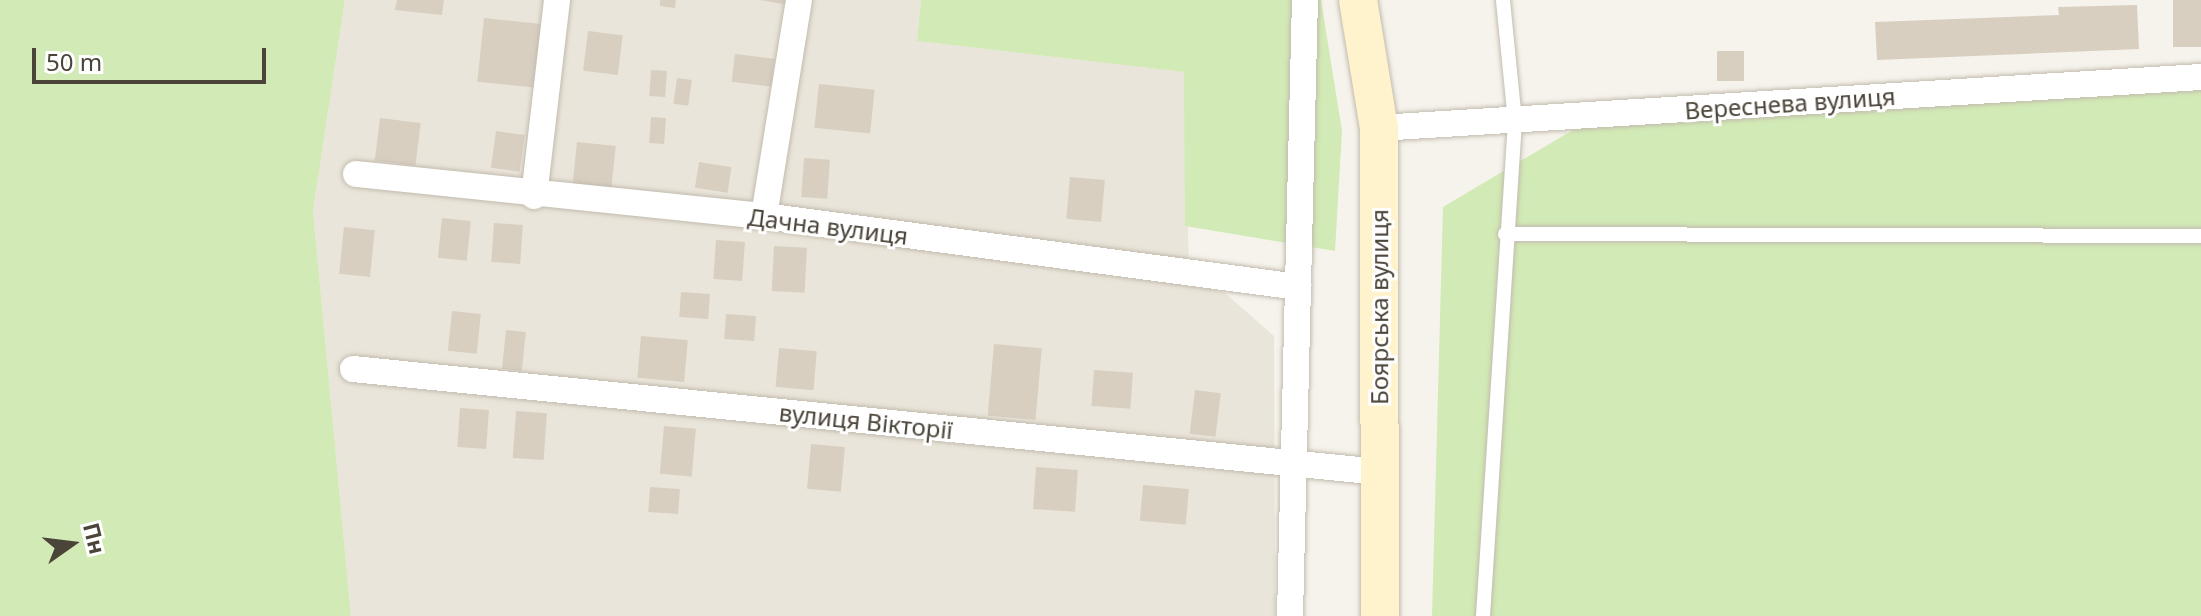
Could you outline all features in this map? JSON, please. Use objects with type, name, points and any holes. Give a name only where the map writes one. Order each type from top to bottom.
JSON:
[{"type":"street","points":[[534,196],[557,0]]},
{"type":"street","points":[[764,216],[799,0]]},
{"type":"street","points":[[1290,616],[1305,0]]},
{"type":"street","name":"Боярська вулиця","points":[[1358,0],[1379,128],[1380,616]]},
{"type":"street","name":"Вереснева вулиця","points":[[1379,128],[2201,77]]},
{"type":"street","name":"Дачна вулиця","points":[[356,174],[534,196],[764,216],[1298,287]]},
{"type":"street","name":"вулиця Вікторії","points":[[353,369],[1379,472]]},
{"type":"lane","points":[[1483,616],[1505,234],[1515,121],[1503,0]]},
{"type":"lane","points":[[1505,234],[2201,236]]},
{"type":"shaded area","points":[[345,0],[921,0],[917,41],[1185,72],[1189,283],[1225,293],[1274,336],[1275,616],[351,616],[313,211]]},
{"type":"green space","points":[[0,0],[345,0],[313,211],[351,616],[0,616]]},
{"type":"green space","points":[[921,0],[1321,0],[1342,131],[1335,251],[1185,226],[1184,72],[917,41]]},
{"type":"green space","points":[[2201,79],[2201,616],[1432,616],[1443,207],[1583,124]]},
{"type":"building","points":[[397,0],[444,0],[442,15],[395,10]]},
{"type":"building","points":[[660,0],[676,0],[675,8],[660,6]]},
{"type":"building","points":[[760,0],[787,0],[787,5]]},
{"type":"building","points":[[2173,0],[2201,0],[2201,47],[2173,47]]},
{"type":"building","points":[[2137,5],[2139,49],[1877,60],[1875,22],[2059,15],[2058,7]]},
{"type":"building","points":[[484,18],[541,24],[534,88],[477,82]]},
{"type":"building","points":[[588,31],[623,35],[618,75],[583,71]]},
{"type":"building","points":[[1717,51],[1744,51],[1744,81],[1717,81]]},
{"type":"building","points":[[735,54],[775,59],[771,87],[732,82]]},
{"type":"building","points":[[651,70],[667,71],[665,97],[649,96]]},
{"type":"building","points":[[677,78],[692,80],[688,106],[673,104]]},
{"type":"building","points":[[819,84],[875,90],[870,134],[814,128]]},
{"type":"building","points":[[651,117],[666,118],[664,144],[649,143]]},
{"type":"building","points":[[380,118],[421,123],[415,166],[375,161]]},
{"type":"building","points":[[496,131],[525,135],[520,172],[491,168]]},
{"type":"building","points":[[577,142],[616,146],[611,188],[573,184]]},
{"type":"building","points":[[804,158],[830,160],[827,199],[801,197]]},
{"type":"building","points":[[699,162],[732,167],[728,193],[695,188]]},
{"type":"building","points":[[1070,177],[1105,180],[1101,222],[1066,219]]},
{"type":"building","points":[[442,218],[471,221],[467,261],[438,258]]},
{"type":"building","points":[[494,223],[523,225],[520,264],[491,262]]},
{"type":"building","points":[[344,227],[375,230],[370,277],[339,274]]},
{"type":"building","points":[[716,240],[745,242],[742,281],[713,279]]},
{"type":"building","points":[[774,246],[807,248],[805,293],[772,291]]},
{"type":"building","points":[[681,292],[710,294],[708,319],[679,317]]},
{"type":"building","points":[[452,311],[481,314],[477,354],[448,351]]},
{"type":"building","points":[[726,314],[756,316],[754,341],[724,339]]},
{"type":"building","points":[[506,330],[526,332],[522,371],[502,369]]},
{"type":"building","points":[[641,336],[688,340],[684,382],[637,378]]},
{"type":"building","points":[[994,344],[1042,348],[1036,420],[988,416]]},
{"type":"building","points":[[779,348],[817,351],[813,390],[776,387]]},
{"type":"building","points":[[1094,370],[1133,373],[1130,409],[1091,406]]},
{"type":"building","points":[[1195,390],[1221,393],[1215,437],[1190,434]]},
{"type":"building","points":[[460,408],[489,410],[486,449],[457,447]]},
{"type":"building","points":[[516,411],[547,413],[544,460],[513,458]]},
{"type":"building","points":[[664,426],[696,429],[692,477],[660,474]]},
{"type":"building","points":[[811,444],[845,447],[841,492],[807,489]]},
{"type":"building","points":[[1036,467],[1078,470],[1075,512],[1033,509]]},
{"type":"building","points":[[1143,485],[1189,489],[1186,525],[1140,521]]},
{"type":"building","points":[[650,487],[680,489],[678,514],[648,512]]}]
